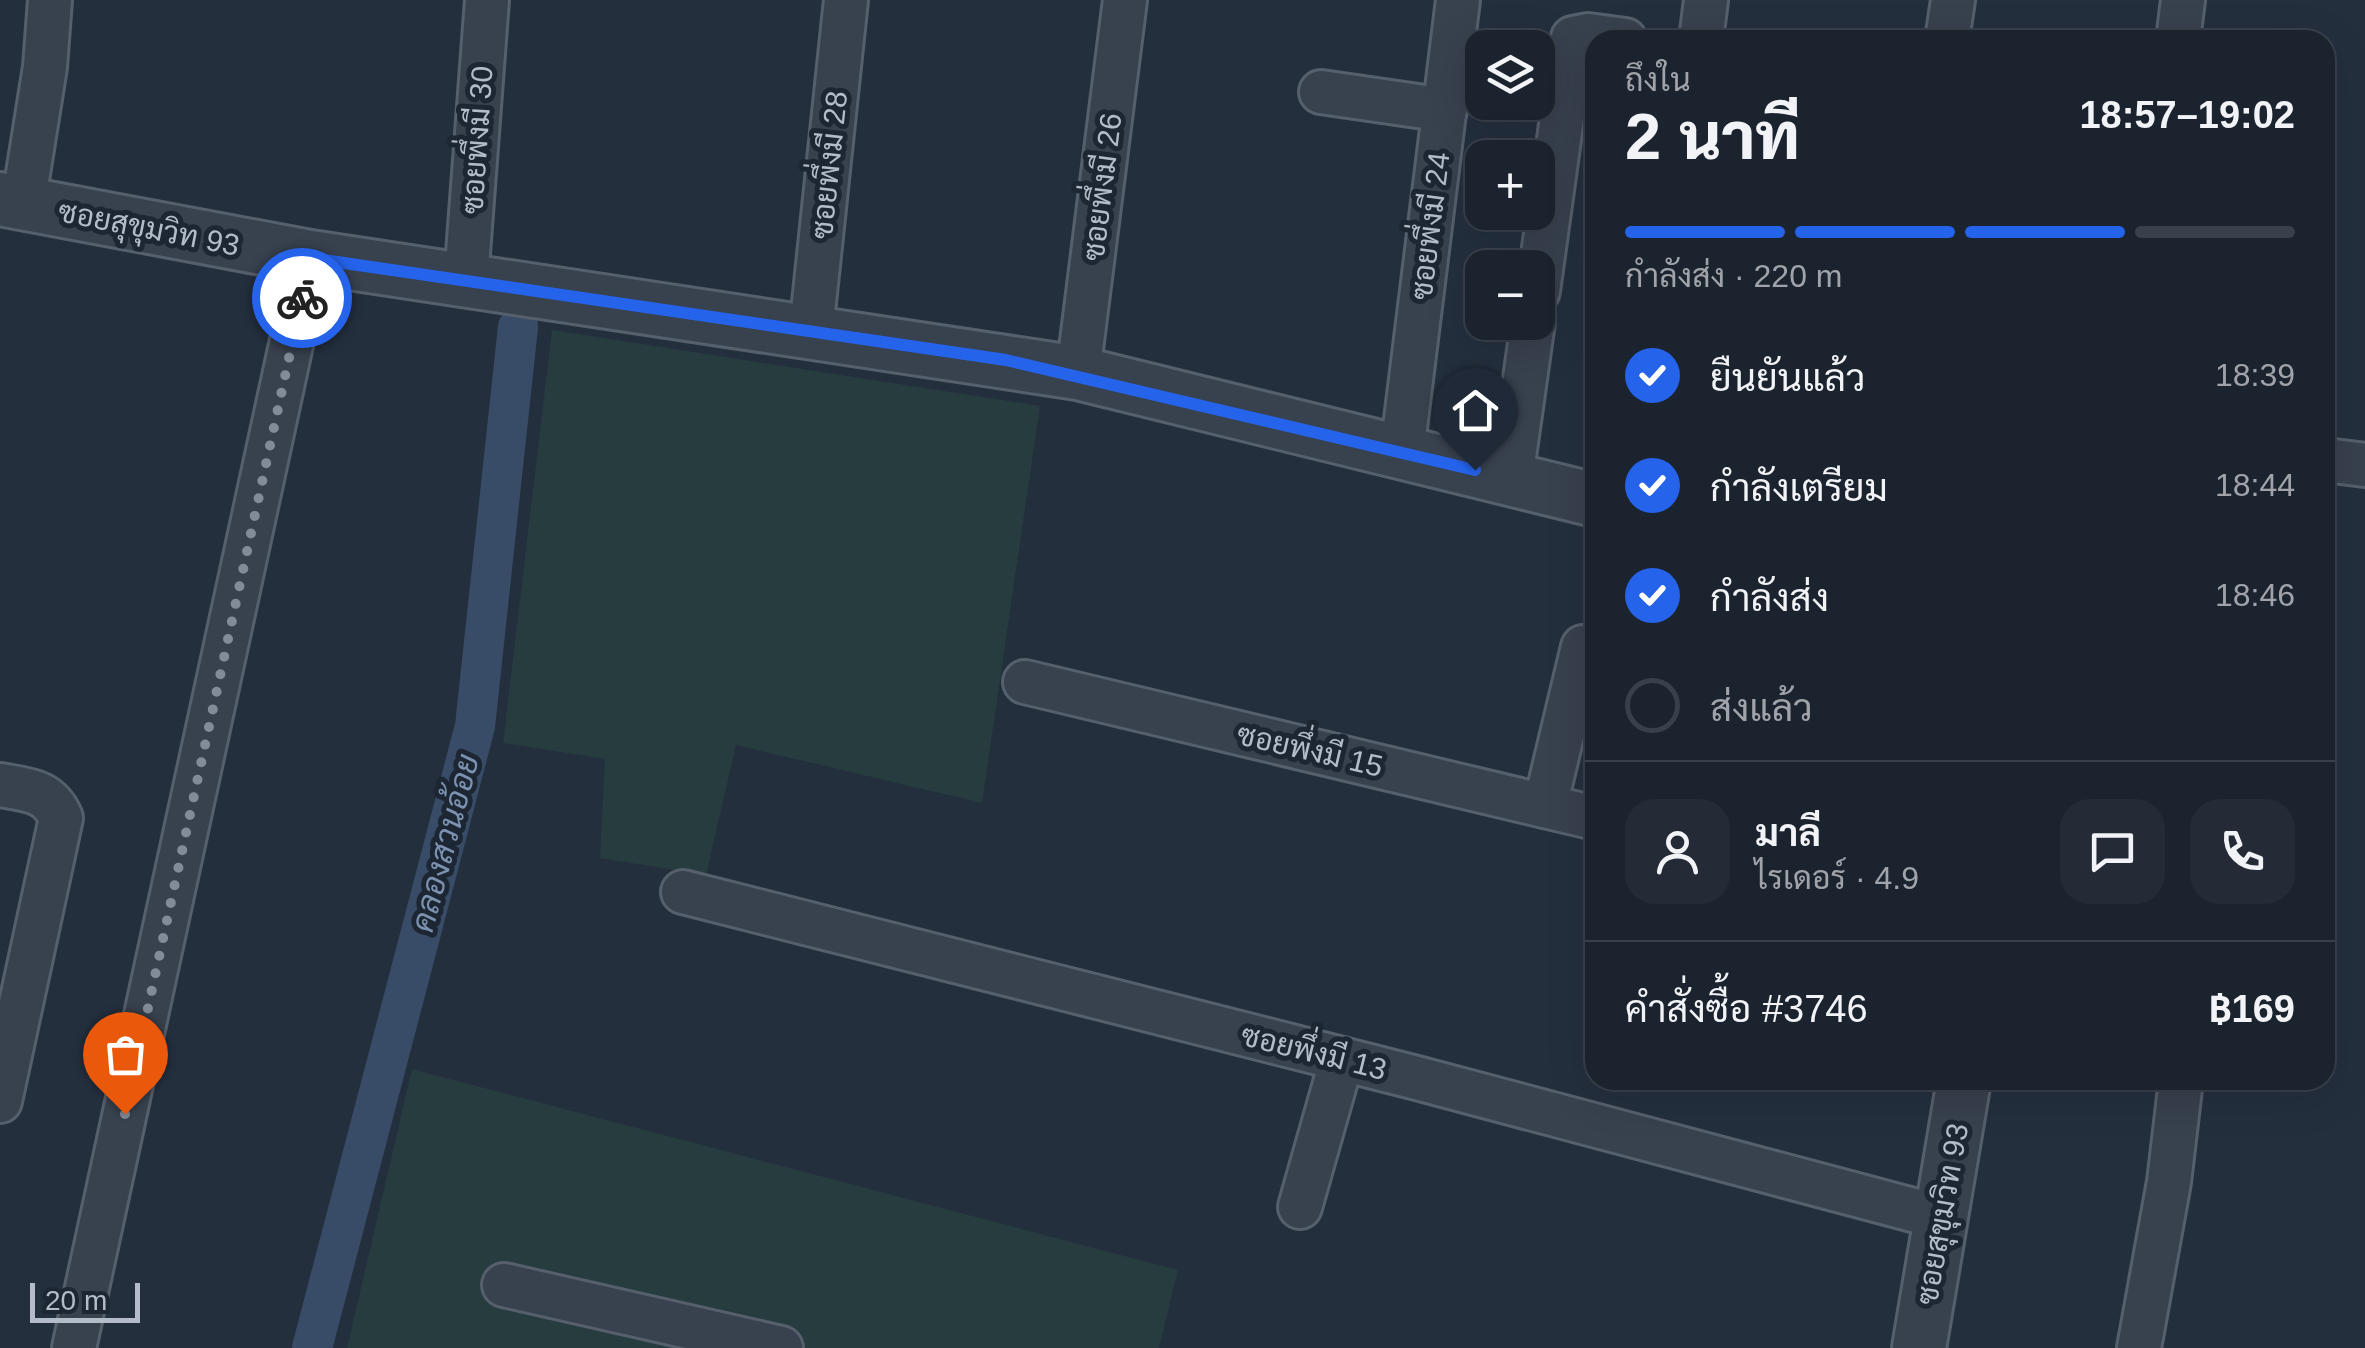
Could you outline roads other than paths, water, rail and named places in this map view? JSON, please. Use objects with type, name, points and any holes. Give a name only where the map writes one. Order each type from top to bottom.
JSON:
[{"type":"street","points":[[11,202],[46,67],[50,0]]},
{"type":"street","name":"ซอยพึ่งมี 30","points":[[466,280],[487,0]]},
{"type":"street","name":"ซอยพึ่งมี 28","points":[[812,331],[846,0]]},
{"type":"street","name":"ซอยพึ่งมี 26","points":[[1078,374],[1125,0]]},
{"type":"street","name":"ซอยพึ่งมี 24","points":[[1402,452],[1458,0]]},
{"type":"street","points":[[1702,30],[1706,0]]},
{"type":"street","points":[[1949,30],[1952,0]]},
{"type":"street","points":[[2179,30],[2183,0]]},
{"type":"street","points":[[1544,250],[1573,38],[1585,36]]},
{"type":"street","points":[[1321,92],[1444,110]]},
{"type":"street","name":"ซอยสุขุมวิท 93","points":[[11,202],[310,258],[1078,374],[1585,497]]},
{"type":"street","points":[[74,1348],[310,258]]},
{"type":"street","points":[[1511,478],[1530,340]]},
{"type":"street","points":[[2335,461],[2365,465]]},
{"type":"street","points":[[1544,806],[1583,647]]},
{"type":"street","name":"ซอยพึ่งมี 15","points":[[1025,682],[1585,816]]},
{"type":"street","points":[[0,785],[42,793],[54,803],[62,818],[0,1102]]},
{"type":"street","name":"ซอยพึ่งมี 13","points":[[684,892],[1342,1058],[1943,1218]]},
{"type":"street","points":[[1300,1207],[1342,1058]]},
{"type":"street","name":"ซอยสุขุมวิท 93","points":[[1919,1348],[1962,1090]]},
{"type":"street","points":[[2139,1348],[2169,1182],[2181,1090]]},
{"type":"street","points":[[504,1285],[780,1348]]},
{"type":"waterway","name":"คลองสวนอ้อย","points":[[312,1348],[475,726],[518,327]]}]
